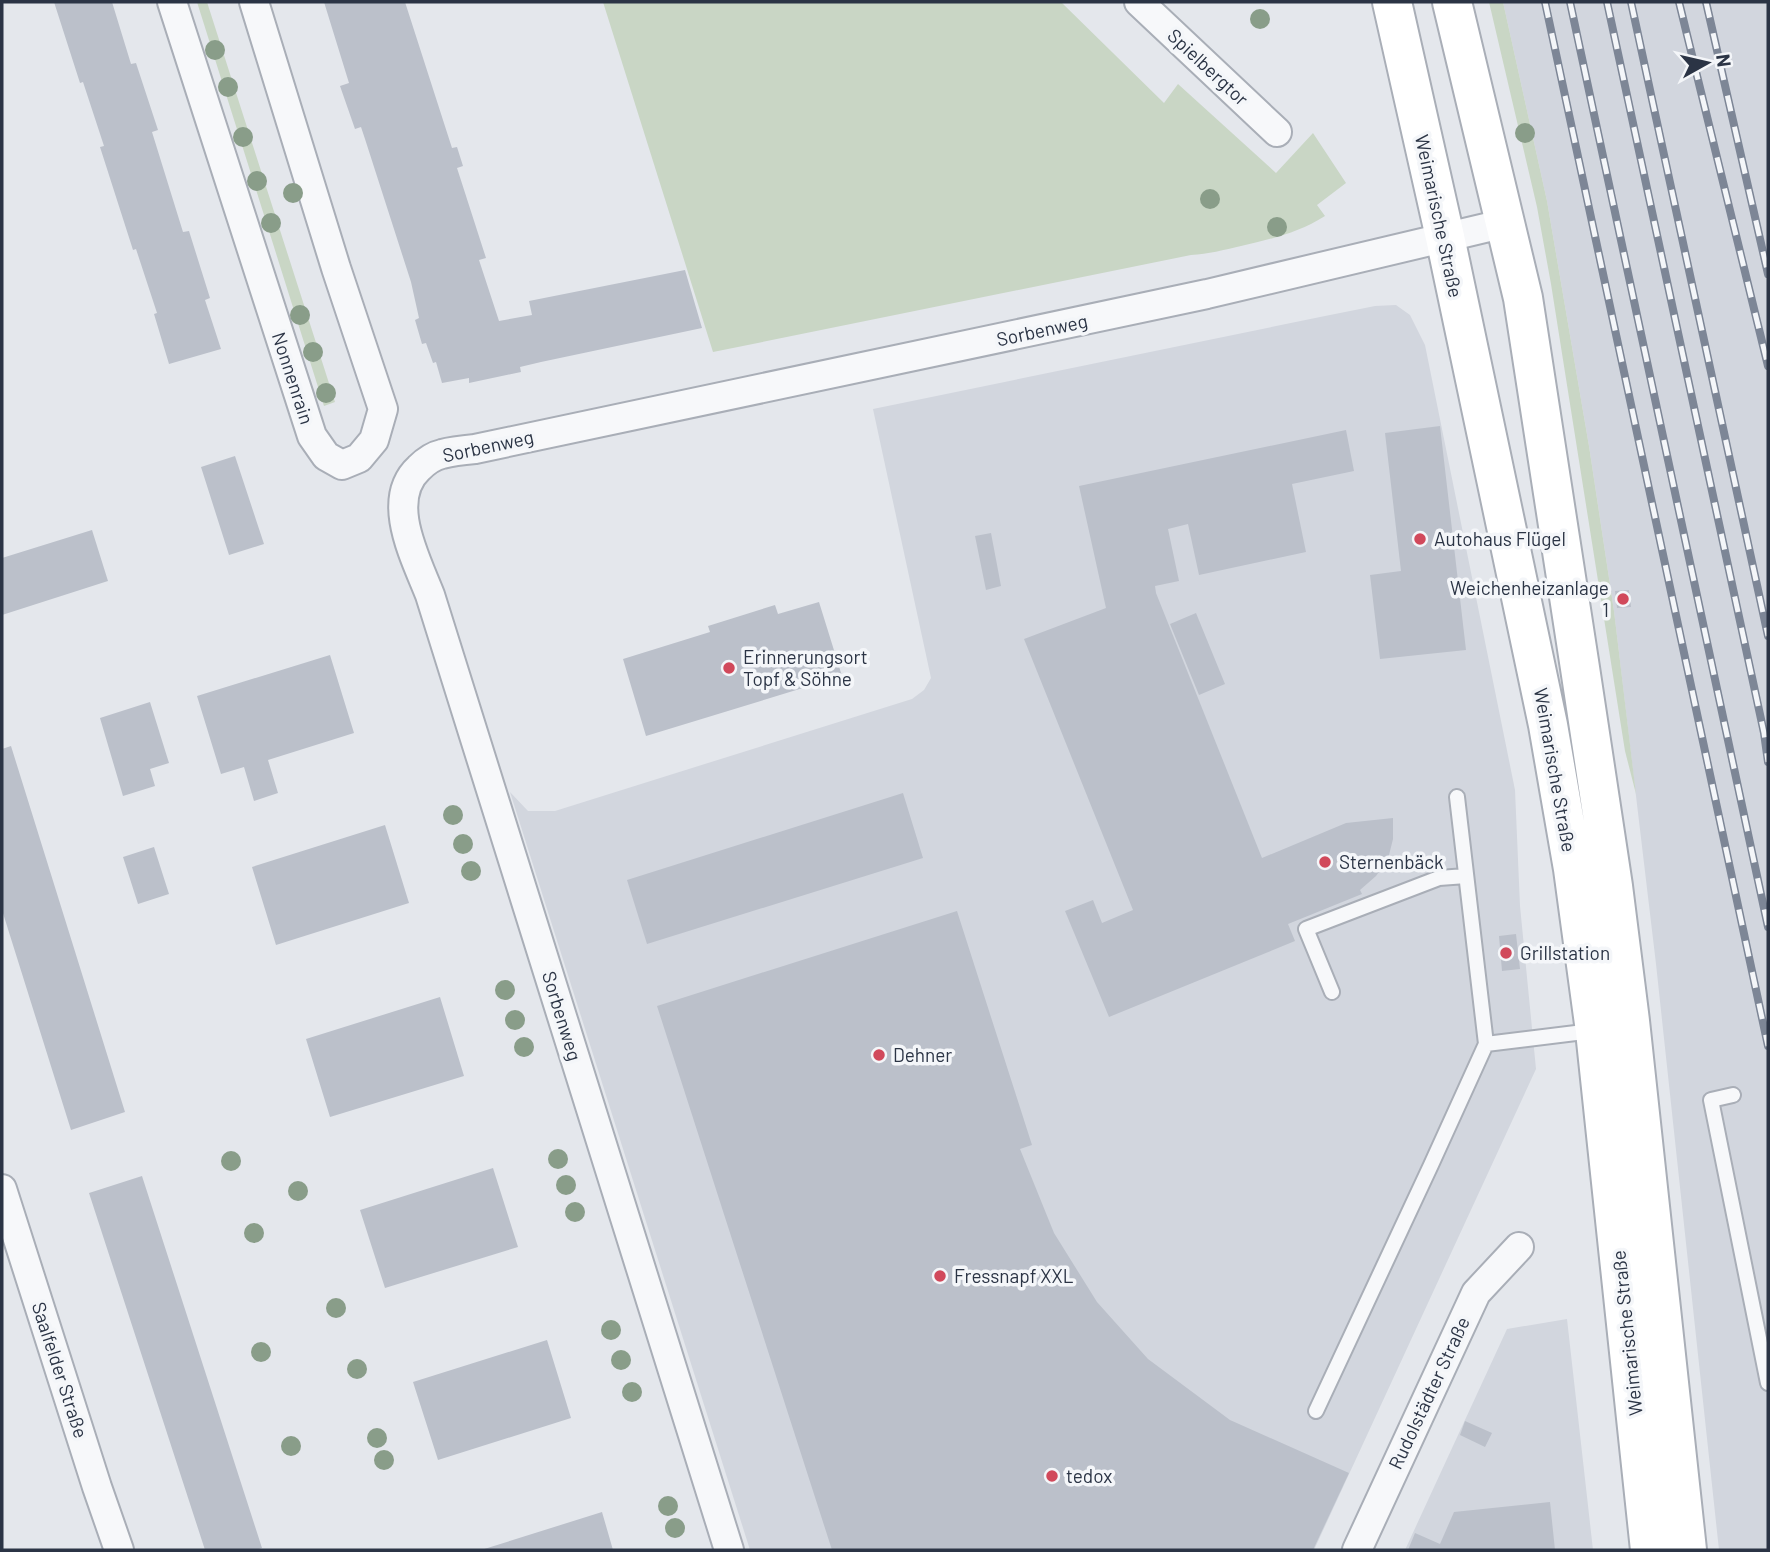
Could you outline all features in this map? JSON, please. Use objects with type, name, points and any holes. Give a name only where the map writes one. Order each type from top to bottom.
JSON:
[{"type":"main road","name":"Weimarische Straße","points":[[1392,2],[1445,237],[1548,725],[1573,869],[1595,1031],[1650,1550]]},
{"type":"main road","name":"Weimarische Straße","points":[[1452,2],[1506,223],[1531,341],[1613,886],[1687,1550]]},
{"type":"street","name":"Nonnenrain","points":[[172,2],[312,436],[327,456],[342,465],[359,458],[374,440],[383,409],[336,268],[254,2]]},
{"type":"street","name":"Spielbergtor","points":[[1139,2],[1277,132]]},
{"type":"street","name":"Sorbenweg","points":[[729,1550],[434,608],[409,542],[402,509],[405,489],[415,472],[427,460],[442,454],[1207,295],[1506,223]]},
{"type":"street","name":"Saalfelder Straße","points":[[2,1189],[119,1550]]},
{"type":"street","name":"Rudolstädter Straße","points":[[1357,1550],[1476,1293],[1519,1247]]},
{"type":"lane","points":[[1316,1412],[1486,1044],[1457,797]]},
{"type":"lane","points":[[1332,992],[1306,929],[1439,878],[1466,876]]},
{"type":"lane","points":[[1486,1044],[1595,1031]]},
{"type":"lane","points":[[1732,1095],[1711,1100],[1768,1383]]},
{"type":"shaded area","points":[[1503,2],[1768,2],[1768,1550],[1719,1550],[1656,964],[1614,611],[1547,201]]},
{"type":"shaded area","points":[[1396,305],[1410,315],[1425,345],[1515,790],[1520,906],[1536,1069],[1314,1550],[750,1550],[510,792],[528,811],[555,811],[912,699],[924,690],[931,678],[873,409],[1375,306]]},
{"type":"shaded area","points":[[1567,1319],[1593,1550],[1405,1550],[1507,1329]]},
{"type":"green space","points":[[197,2],[207,2],[335,402],[324,406]]},
{"type":"green space","points":[[603,2],[1061,2],[1164,103],[1178,84],[1276,173],[1313,133],[1346,183],[1317,205],[1325,216],[1305,227],[1274,238],[1216,252],[713,352]]},
{"type":"green space","points":[[1489,2],[1503,2],[1547,201],[1614,611],[1636,794],[1625,751],[1537,207]]},
{"type":"building","points":[[54,2],[112,2],[131,64],[136,63],[158,130],[152,132],[183,232],[189,231],[210,298],[205,300],[221,349],[169,364],[154,314],[157,313],[136,249],[133,250],[100,147],[104,146]]},
{"type":"building","points":[[324,2],[405,2],[452,148],[457,147],[463,166],[457,168],[486,258],[479,260],[499,321],[532,315],[529,301],[685,270],[702,328],[520,367],[521,372],[469,383],[469,378],[442,383],[436,362],[433,363],[426,343],[422,344],[415,320],[419,318],[411,282],[361,127],[355,129],[340,86],[349,83]]},
{"type":"building","points":[[1440,426],[1466,650],[1380,659],[1370,575],[1401,571],[1385,433]]},
{"type":"building","points":[[1346,430],[1354,471],[1292,484],[1306,552],[1199,575],[1188,524],[1168,529],[1179,581],[1155,586],[1262,858],[1346,823],[1393,818],[1393,839],[1388,859],[1376,876],[1360,890],[1362,894],[1288,924],[1295,941],[1109,1017],[1065,911],[1093,900],[1102,923],[1133,910],[1024,639],[1106,608],[1079,486]]},
{"type":"building","points":[[235,456],[264,544],[229,555],[201,467]]},
{"type":"building","points":[[92,530],[108,581],[2,615],[2,558]]},
{"type":"building","points":[[991,533],[1001,586],[986,590],[975,536]]},
{"type":"building","name":"Weichenheizanlage 1","points":[[1629,590],[1631,607],[1617,608],[1615,591]]},
{"type":"building","points":[[819,602],[842,676],[646,736],[623,659],[710,632],[708,626],[775,605],[778,614]]},
{"type":"building","points":[[1196,613],[1225,684],[1199,695],[1170,624]]},
{"type":"building","points":[[330,655],[354,733],[268,760],[278,793],[254,801],[244,767],[221,774],[197,696]]},
{"type":"building","points":[[150,702],[169,763],[150,769],[155,786],[123,796],[100,718]]},
{"type":"building","points":[[11,746],[125,1112],[71,1130],[2,910],[2,749]]},
{"type":"building","points":[[903,793],[923,858],[647,944],[627,880]]},
{"type":"building","points":[[385,825],[409,903],[276,945],[252,867]]},
{"type":"building","points":[[154,847],[169,894],[138,904],[123,857]]},
{"type":"building","points":[[957,911],[1032,1145],[1020,1149],[1054,1233],[1097,1302],[1148,1359],[1230,1420],[1349,1473],[1313,1550],[832,1550],[657,1006]]},
{"type":"building","points":[[1516,934],[1520,969],[1502,971],[1499,936]]},
{"type":"building","points":[[440,997],[464,1076],[330,1117],[306,1039]]},
{"type":"building","points":[[493,1168],[518,1247],[385,1288],[360,1210]]},
{"type":"building","points":[[142,1176],[262,1548],[256,1550],[205,1550],[89,1193]]},
{"type":"building","points":[[547,1340],[571,1418],[438,1460],[413,1382]]},
{"type":"building","points":[[1465,1421],[1492,1433],[1485,1447],[1460,1435]]},
{"type":"building","points":[[1550,1502],[1555,1550],[1408,1550],[1415,1533],[1440,1544],[1454,1512]]},
{"type":"building","points":[[602,1512],[613,1550],[481,1550]]},
{"type":"railway","points":[[1545,2],[1768,1046]]},
{"type":"railway","points":[[1570,2],[1768,927]]},
{"type":"railway","points":[[1607,2],[1768,762]]},
{"type":"railway","points":[[1631,2],[1768,636]]},
{"type":"railway","points":[[1679,2],[1768,366]]},
{"type":"railway","points":[[1706,2],[1768,274]]},
{"type":"place","name":"Autohaus Flügel","points":[[1420,539]]},
{"type":"place","name":"Weichenheizanlage 1","points":[[1623,599]]},
{"type":"place","name":"Erinnerungsort Topf & Söhne","points":[[729,668]]},
{"type":"place","name":"Sternenbäck","points":[[1325,862]]},
{"type":"place","name":"Grillstation","points":[[1506,953]]},
{"type":"place","name":"Dehner","points":[[879,1055]]},
{"type":"place","name":"Fressnapf XXL","points":[[940,1276]]},
{"type":"place","name":"tedox","points":[[1052,1476]]}]
